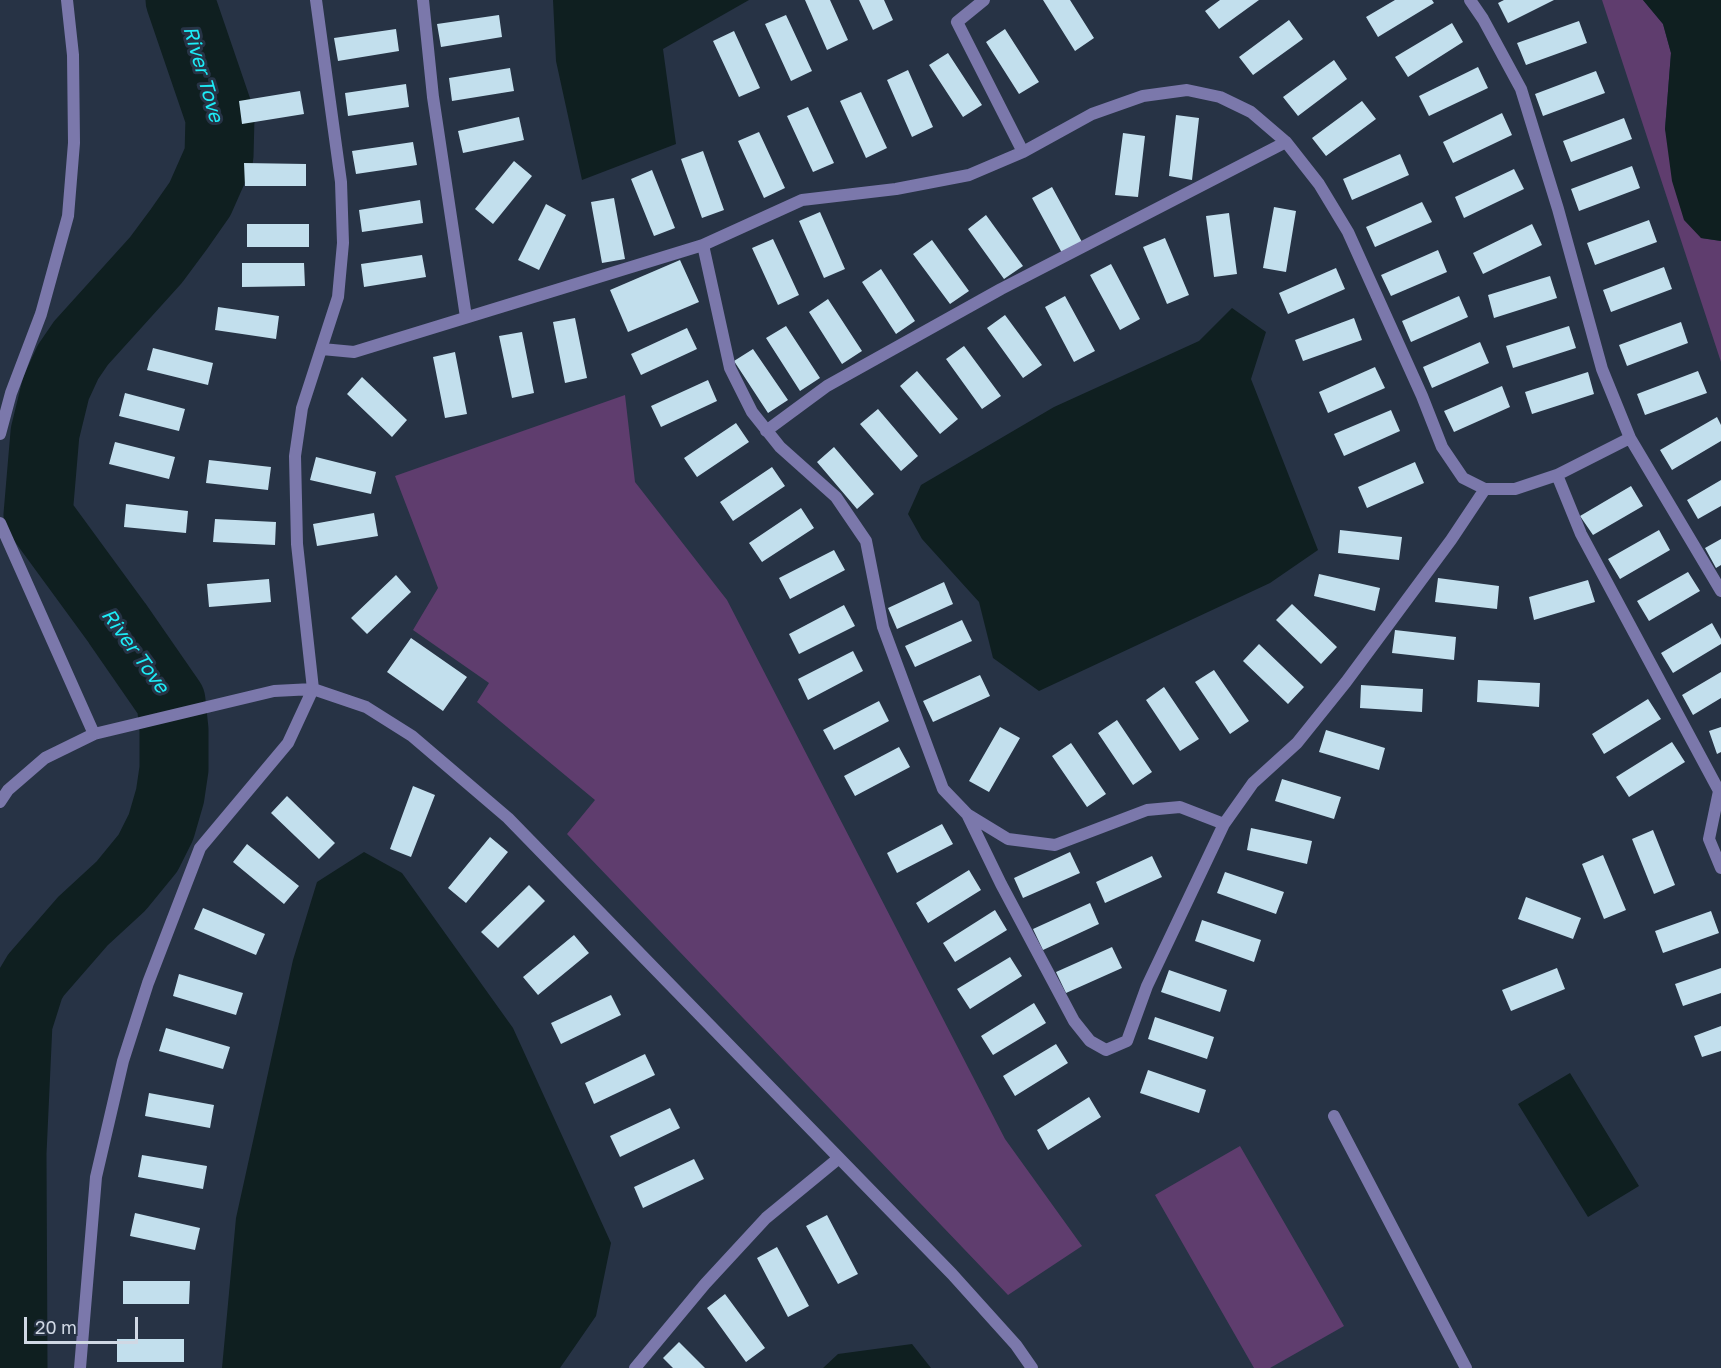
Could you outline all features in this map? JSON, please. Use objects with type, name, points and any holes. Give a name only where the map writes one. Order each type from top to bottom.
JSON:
[{"type":"lane","points":[[0,434],[11,393],[41,314],[68,216],[74,142],[73,66],[67,0]]},
{"type":"lane","points":[[80,1368],[96,1177],[123,1061],[148,983],[200,848],[288,743],[313,689],[297,544],[296,456],[302,408],[338,297],[343,243],[342,182],[316,0]]},
{"type":"lane","points":[[423,0],[433,97],[466,317]]},
{"type":"lane","points":[[984,0],[957,22],[1023,152]]},
{"type":"lane","points":[[1470,0],[1521,88],[1558,209],[1602,369],[1630,438],[1721,591]]},
{"type":"lane","points":[[322,349],[354,352],[703,245],[802,200],[896,189],[969,175],[1023,152],[1092,114],[1143,96],[1187,90],[1220,97],[1251,111],[1286,142],[1319,184],[1348,232],[1422,396],[1442,447],[1463,478],[1485,489],[1515,489],[1557,475],[1630,438]]},
{"type":"lane","points":[[766,431],[827,386],[981,300],[1286,142]]},
{"type":"lane","points":[[703,245],[730,368],[752,412],[780,447],[836,497],[866,541],[883,627],[943,789],[967,814],[1008,839],[1055,845],[1147,810],[1179,807],[1224,824]]},
{"type":"lane","points":[[1557,475],[1581,534],[1719,790],[1709,839],[1721,868]]},
{"type":"lane","points":[[967,814],[1001,884],[1074,1021],[1090,1041],[1106,1050],[1127,1041],[1147,986],[1224,824],[1253,783],[1297,743],[1346,682],[1451,540],[1485,489]]},
{"type":"lane","points":[[0,523],[94,735]]},
{"type":"lane","points":[[0,802],[9,789],[45,758],[94,735],[274,691],[313,689],[366,707],[412,736],[508,818],[952,1274],[1016,1345],[1032,1368]]},
{"type":"lane","points":[[1334,1116],[1466,1368]]},
{"type":"lane","points":[[635,1368],[705,1284],[766,1218],[838,1158]]},
{"type":"shaded area","points":[[553,0],[749,0],[663,49],[676,144],[582,180],[556,61]]},
{"type":"shaded area","points":[[1602,0],[1643,0],[1663,24],[1671,53],[1665,129],[1701,238],[1721,241],[1721,362]]},
{"type":"shaded area","points":[[1643,0],[1721,0],[1721,241],[1701,238],[1684,220],[1672,181],[1665,129],[1671,53],[1663,24]]},
{"type":"shaded area","points":[[1232,308],[1266,332],[1251,379],[1318,550],[1270,583],[1039,691],[993,658],[979,602],[922,539],[908,514],[921,485],[1054,407],[1199,341]]},
{"type":"shaded area","points":[[625,395],[635,482],[727,600],[1005,1139],[1082,1246],[1008,1295],[567,834],[595,800],[477,702],[489,683],[413,630],[438,588],[395,476]]},
{"type":"shaded area","points":[[364,852],[402,873],[513,1028],[611,1243],[596,1316],[560,1368],[222,1368],[236,1218],[293,960],[317,882]]},
{"type":"shaded area","points":[[1570,1073],[1639,1186],[1588,1217],[1518,1104]]},
{"type":"shaded area","points":[[1240,1146],[1344,1326],[1270,1368],[1254,1368],[1155,1195]]},
{"type":"shaded area","points":[[912,1344],[931,1368],[823,1368],[838,1354]]},
{"type":"building","points":[[805,0],[830,0],[848,40],[827,50]]},
{"type":"building","points":[[859,0],[884,0],[893,20],[873,30]]},
{"type":"building","points":[[1043,0],[1070,0],[1094,38],[1075,51]]},
{"type":"building","points":[[1220,0],[1259,0],[1219,29],[1205,11]]},
{"type":"building","points":[[1395,0],[1432,0],[1434,3],[1378,37],[1366,17]]},
{"type":"building","points":[[1504,0],[1554,0],[1508,23],[1498,3]]},
{"type":"building","points":[[499,15],[502,37],[441,47],[437,24]]},
{"type":"building","points":[[786,15],[812,71],[791,81],[765,24]]},
{"type":"building","points":[[1289,20],[1303,39],[1253,75],[1239,57]]},
{"type":"building","points":[[1579,21],[1587,43],[1526,65],[1517,43]]},
{"type":"building","points":[[1452,23],[1463,42],[1408,77],[1395,57]]},
{"type":"building","points":[[396,29],[399,51],[338,61],[334,38]]},
{"type":"building","points":[[1005,29],[1039,82],[1019,94],[986,42]]},
{"type":"building","points":[[734,31],[760,88],[739,97],[713,41]]},
{"type":"building","points":[[948,53],[982,105],[963,117],[929,65]]},
{"type":"building","points":[[1334,60],[1347,79],[1298,116],[1283,97]]},
{"type":"building","points":[[1478,67],[1488,88],[1429,116],[1419,96]]},
{"type":"building","points":[[510,68],[514,91],[452,101],[449,78]]},
{"type":"building","points":[[908,70],[933,127],[912,137],[887,80]]},
{"type":"building","points":[[1596,71],[1605,93],[1543,116],[1535,94]]},
{"type":"building","points":[[406,84],[409,107],[348,116],[345,93]]},
{"type":"building","points":[[300,91],[304,114],[242,124],[239,101]]},
{"type":"building","points":[[861,92],[887,148],[866,158],[840,101]]},
{"type":"building","points":[[1362,101],[1376,119],[1326,156],[1312,138]]},
{"type":"building","points":[[808,107],[834,163],[813,172],[787,116]]},
{"type":"building","points":[[1502,113],[1512,135],[1453,163],[1443,142]]},
{"type":"building","points":[[1176,115],[1199,118],[1192,180],[1169,176]]},
{"type":"building","points":[[519,117],[524,140],[463,153],[458,131]]},
{"type":"building","points":[[1624,118],[1632,139],[1571,162],[1563,141]]},
{"type":"building","points":[[759,132],[785,188],[764,198],[738,141]]},
{"type":"building","points":[[1123,133],[1145,136],[1138,197],[1115,195]]},
{"type":"building","points":[[413,142],[417,165],[356,174],[352,151]]},
{"type":"building","points":[[703,151],[724,210],[702,218],[681,159]]},
{"type":"building","points":[[1400,154],[1409,175],[1352,200],[1343,179]]},
{"type":"building","points":[[514,161],[532,176],[493,224],[475,209]]},
{"type":"building","points":[[244,163],[306,164],[306,186],[245,186]]},
{"type":"building","points":[[1632,166],[1640,188],[1579,211],[1571,189]]},
{"type":"building","points":[[1514,169],[1524,189],[1464,218],[1455,197]]},
{"type":"building","points":[[652,170],[675,228],[654,236],[631,179]]},
{"type":"building","points":[[1052,187],[1082,242],[1062,253],[1032,198]]},
{"type":"building","points":[[614,198],[625,259],[602,263],[591,202]]},
{"type":"building","points":[[420,200],[423,223],[362,232],[359,210]]},
{"type":"building","points":[[1422,202],[1432,222],[1375,247],[1366,227]]},
{"type":"building","points":[[546,204],[566,215],[539,270],[518,260]]},
{"type":"building","points":[[1274,207],[1296,211],[1286,272],[1263,268]]},
{"type":"building","points":[[820,212],[845,269],[824,278],[799,221]]},
{"type":"building","points":[[1229,213],[1237,274],[1214,277],[1206,216]]},
{"type":"building","points":[[986,215],[1023,266],[1004,279],[968,229]]},
{"type":"building","points":[[1649,220],[1657,242],[1595,265],[1587,243]]},
{"type":"building","points":[[247,224],[309,224],[309,247],[247,247]]},
{"type":"building","points":[[1532,224],[1542,245],[1483,274],[1473,253]]},
{"type":"building","points":[[1165,238],[1189,295],[1167,304],[1143,247]]},
{"type":"building","points":[[773,239],[799,295],[778,305],[752,248]]},
{"type":"building","points":[[932,240],[969,291],[950,304],[913,254]]},
{"type":"building","points":[[1438,250],[1447,272],[1391,296],[1381,275]]},
{"type":"building","points":[[422,255],[426,277],[364,287],[361,264]]},
{"type":"building","points":[[680,260],[699,302],[628,332],[610,290]]},
{"type":"building","points":[[242,263],[304,263],[305,286],[242,287]]},
{"type":"building","points":[[1111,264],[1140,319],[1120,330],[1090,275]]},
{"type":"building","points":[[1664,267],[1672,289],[1611,312],[1603,290]]},
{"type":"building","points":[[1336,268],[1345,289],[1288,314],[1279,293]]},
{"type":"building","points":[[881,269],[915,321],[896,334],[862,282]]},
{"type":"building","points":[[1550,276],[1557,298],[1494,318],[1488,295]]},
{"type":"building","points":[[1065,296],[1095,351],[1074,362],[1045,307]]},
{"type":"building","points":[[1459,296],[1468,317],[1411,342],[1402,321]]},
{"type":"building","points":[[828,299],[862,351],[842,364],[809,312]]},
{"type":"building","points":[[218,307],[279,316],[276,339],[215,330]]},
{"type":"building","points":[[1005,315],[1042,365],[1023,378],[987,328]]},
{"type":"building","points":[[575,318],[587,378],[565,383],[553,322]]},
{"type":"building","points":[[1354,318],[1362,340],[1303,361],[1295,340]]},
{"type":"building","points":[[1681,322],[1688,343],[1627,366],[1619,345]]},
{"type":"building","points":[[786,326],[820,378],[800,391],[766,338]]},
{"type":"building","points":[[1569,326],[1576,348],[1513,368],[1506,346]]},
{"type":"building","points":[[687,328],[697,349],[641,375],[631,354]]},
{"type":"building","points":[[522,332],[534,393],[512,398],[499,336]]},
{"type":"building","points":[[1480,342],[1489,363],[1432,388],[1423,367]]},
{"type":"building","points":[[964,346],[1001,396],[982,409],[946,359]]},
{"type":"building","points":[[153,348],[213,363],[208,385],[147,370]]},
{"type":"building","points":[[753,349],[788,400],[768,413],[734,361]]},
{"type":"building","points":[[455,352],[467,414],[445,418],[433,357]]},
{"type":"building","points":[[1375,367],[1385,388],[1328,413],[1319,392]]},
{"type":"building","points":[[917,371],[958,419],[940,434],[900,386]]},
{"type":"building","points":[[1698,371],[1707,393],[1645,415],[1637,394]]},
{"type":"building","points":[[1588,372],[1594,394],[1532,414],[1525,392]]},
{"type":"building","points":[[362,377],[407,420],[392,437],[347,394]]},
{"type":"building","points":[[708,380],[717,401],[661,427],[651,406]]},
{"type":"building","points":[[1502,386],[1510,407],[1454,432],[1444,411]]},
{"type":"building","points":[[125,393],[185,409],[179,431],[119,416]]},
{"type":"building","points":[[878,409],[918,456],[901,471],[860,424]]},
{"type":"building","points":[[1391,410],[1400,431],[1344,456],[1334,434]]},
{"type":"building","points":[[1717,417],[1721,425],[1721,441],[1672,470],[1660,450]]},
{"type":"building","points":[[736,423],[749,442],[697,477],[684,458]]},
{"type":"building","points":[[115,442],[175,457],[169,479],[109,464]]},
{"type":"building","points":[[834,447],[874,494],[857,509],[817,462]]},
{"type":"building","points":[[316,457],[376,472],[371,494],[310,480]]},
{"type":"building","points":[[209,460],[271,467],[268,490],[206,483]]},
{"type":"building","points":[[1415,462],[1424,483],[1367,508],[1358,487]]},
{"type":"building","points":[[772,467],[785,486],[733,521],[720,502]]},
{"type":"building","points":[[1721,480],[1721,506],[1698,519],[1687,500]]},
{"type":"building","points":[[1631,486],[1643,506],[1593,535],[1580,516]]},
{"type":"building","points":[[126,504],[188,511],[186,533],[124,527]]},
{"type":"building","points":[[801,508],[814,528],[762,562],[749,543]]},
{"type":"building","points":[[374,513],[378,536],[317,546],[313,524]]},
{"type":"building","points":[[215,519],[276,522],[275,545],[213,542]]},
{"type":"building","points":[[1340,530],[1402,537],[1399,560],[1338,553]]},
{"type":"building","points":[[1659,530],[1670,550],[1620,579],[1608,559]]},
{"type":"building","points":[[1721,539],[1721,565],[1716,568],[1705,548]]},
{"type":"building","points":[[834,550],[845,570],[790,599],[779,578]]},
{"type":"building","points":[[1688,572],[1700,591],[1649,621],[1637,601]]},
{"type":"building","points":[[1319,574],[1380,588],[1375,611],[1314,596]]},
{"type":"building","points":[[396,575],[411,592],[367,634],[351,618]]},
{"type":"building","points":[[1438,578],[1499,586],[1497,609],[1435,602]]},
{"type":"building","points":[[269,579],[271,602],[209,607],[207,584]]},
{"type":"building","points":[[1588,580],[1595,602],[1534,620],[1529,597]]},
{"type":"building","points":[[944,582],[953,604],[897,629],[888,608]]},
{"type":"building","points":[[1292,604],[1337,647],[1321,664],[1276,620]]},
{"type":"building","points":[[844,605],[855,626],[799,654],[789,634]]},
{"type":"building","points":[[962,620],[972,641],[915,667],[905,646]]},
{"type":"building","points":[[1712,623],[1721,639],[1721,644],[1673,673],[1661,653]]},
{"type":"building","points":[[1395,630],[1456,637],[1454,660],[1392,653]]},
{"type":"building","points":[[411,638],[467,677],[443,711],[387,672]]},
{"type":"building","points":[[1259,644],[1304,687],[1288,704],[1243,661]]},
{"type":"building","points":[[853,651],[863,671],[808,700],[798,679]]},
{"type":"building","points":[[1214,670],[1249,721],[1230,734],[1195,682]]},
{"type":"building","points":[[1721,672],[1721,698],[1693,715],[1682,695]]},
{"type":"building","points":[[980,675],[990,696],[933,722],[923,701]]},
{"type":"building","points":[[1478,680],[1540,683],[1539,707],[1477,702]]},
{"type":"building","points":[[1361,685],[1423,689],[1422,712],[1360,708]]},
{"type":"building","points":[[1164,687],[1199,739],[1180,751],[1146,700]]},
{"type":"building","points":[[1648,699],[1661,719],[1604,754],[1592,734]]},
{"type":"building","points":[[879,701],[889,721],[834,750],[823,730]]},
{"type":"building","points":[[1117,720],[1152,772],[1133,785],[1098,733]]},
{"type":"building","points":[[1000,727],[1020,738],[989,792],[969,781]]},
{"type":"building","points":[[1721,727],[1721,752],[1717,754],[1709,731]]},
{"type":"building","points":[[1326,730],[1385,748],[1379,770],[1319,752]]},
{"type":"building","points":[[1672,742],[1685,762],[1629,797],[1616,777]]},
{"type":"building","points":[[1071,743],[1106,794],[1087,807],[1052,756]]},
{"type":"building","points":[[899,747],[910,767],[855,796],[844,776]]},
{"type":"building","points":[[1282,779],[1341,797],[1334,819],[1275,801]]},
{"type":"building","points":[[413,786],[435,795],[411,857],[390,849]]},
{"type":"building","points":[[287,796],[335,843],[319,859],[271,813]]},
{"type":"building","points":[[942,824],[953,844],[897,873],[887,853]]},
{"type":"building","points":[[1251,828],[1312,841],[1307,864],[1247,850]]},
{"type":"building","points":[[1653,830],[1675,885],[1654,894],[1632,839]]},
{"type":"building","points":[[490,837],[508,852],[466,903],[448,888]]},
{"type":"building","points":[[247,844],[299,886],[284,904],[233,862]]},
{"type":"building","points":[[1070,852],[1080,873],[1023,898],[1014,878]]},
{"type":"building","points":[[1603,855],[1626,910],[1604,919],[1582,864]]},
{"type":"building","points":[[1152,856],[1162,877],[1105,903],[1096,882]]},
{"type":"building","points":[[969,870],[981,890],[928,923],[916,903]]},
{"type":"building","points":[[1225,872],[1284,892],[1276,914],[1217,893]]},
{"type":"building","points":[[529,885],[545,901],[498,948],[481,932]]},
{"type":"building","points":[[1526,897],[1581,918],[1573,939],[1518,919]]},
{"type":"building","points":[[1090,903],[1099,924],[1043,950],[1033,929]]},
{"type":"building","points":[[203,908],[265,934],[256,955],[194,929]]},
{"type":"building","points":[[995,910],[1007,930],[955,962],[943,943]]},
{"type":"building","points":[[1711,911],[1719,933],[1663,953],[1655,931]]},
{"type":"building","points":[[1202,920],[1261,940],[1254,962],[1195,941]]},
{"type":"building","points":[[574,935],[589,953],[538,995],[523,977]]},
{"type":"building","points":[[1112,947],[1122,968],[1066,993],[1056,972]]},
{"type":"building","points":[[1010,957],[1022,976],[970,1009],[957,989]]},
{"type":"building","points":[[1557,968],[1565,989],[1511,1011],[1502,990]]},
{"type":"building","points":[[1721,968],[1721,993],[1683,1006],[1675,984]]},
{"type":"building","points":[[1169,970],[1227,990],[1220,1012],[1161,992]]},
{"type":"building","points":[[179,974],[243,993],[236,1015],[173,996]]},
{"type":"building","points":[[611,995],[621,1015],[561,1044],[551,1023]]},
{"type":"building","points":[[1034,1003],[1046,1023],[993,1055],[981,1036]]},
{"type":"building","points":[[1155,1017],[1214,1037],[1207,1059],[1148,1039]]},
{"type":"building","points":[[1721,1026],[1721,1051],[1702,1057],[1694,1036]]},
{"type":"building","points":[[166,1028],[230,1047],[223,1069],[159,1051]]},
{"type":"building","points":[[1056,1044],[1068,1063],[1015,1096],[1003,1076]]},
{"type":"building","points":[[645,1054],[655,1075],[594,1104],[585,1083]]},
{"type":"building","points":[[1148,1070],[1206,1090],[1199,1113],[1140,1093]]},
{"type":"building","points":[[149,1093],[214,1105],[210,1128],[145,1116]]},
{"type":"building","points":[[1089,1097],[1101,1117],[1048,1150],[1037,1130]]},
{"type":"building","points":[[670,1108],[680,1128],[620,1157],[610,1136]]},
{"type":"building","points":[[142,1155],[207,1166],[203,1189],[138,1177]]},
{"type":"building","points":[[694,1159],[704,1179],[643,1208],[634,1187]]},
{"type":"building","points":[[135,1213],[200,1228],[195,1250],[130,1236]]},
{"type":"building","points":[[827,1215],[858,1274],[838,1284],[806,1226]]},
{"type":"building","points":[[777,1247],[809,1306],[788,1317],[757,1258]]},
{"type":"building","points":[[123,1281],[190,1281],[189,1304],[123,1304]]},
{"type":"building","points":[[725,1294],[765,1348],[746,1362],[707,1308]]},
{"type":"building","points":[[117,1339],[184,1339],[184,1362],[117,1362]]},
{"type":"building","points":[[679,1342],[705,1368],[673,1368],[663,1358]]},
{"type":"waterway","name":"River Tove","points":[[13,1368],[12,1153],[18,1023],[30,985],[36,975],[83,921],[121,886],[148,853],[161,827],[170,796],[174,769],[171,701],[38,515],[45,433],[56,388],[68,362],[81,343],[156,260],[179,229],[200,199],[219,156],[220,117],[180,0]]}]
